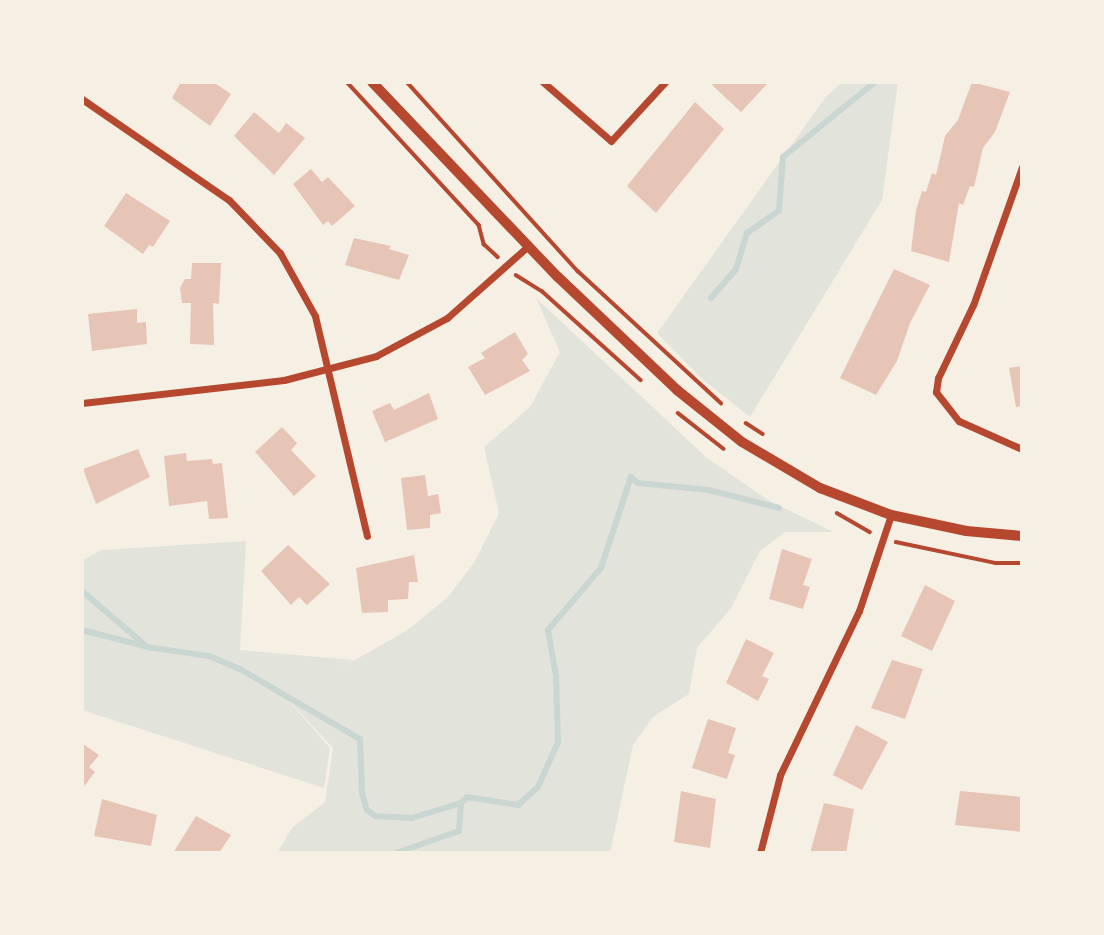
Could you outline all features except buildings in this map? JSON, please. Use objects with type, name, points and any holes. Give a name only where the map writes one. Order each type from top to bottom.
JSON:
[{"type":"street","points":[[372,82],[528,246],[677,390],[742,442],[820,488],[891,515],[966,531],[1022,536]]},
{"type":"street","points":[[543,82],[611,141],[665,82]]},
{"type":"street","points":[[82,99],[229,200],[264,233],[315,316],[367,536]]},
{"type":"street","points":[[1022,167],[973,305],[937,377],[936,392],[958,421],[1022,449]]},
{"type":"street","points":[[82,403],[284,380],[376,356],[447,318],[528,246]]},
{"type":"street","points":[[760,853],[780,775],[859,611],[891,515]]},
{"type":"path","points":[[407,82],[578,271],[727,408]]},
{"type":"path","points":[[737,417],[770,439]]},
{"type":"shaded area","points":[[842,82],[898,82],[882,200],[750,417],[701,378],[657,333],[825,98]]},
{"type":"shaded area","points":[[536,298],[707,458],[768,500],[833,532],[785,532],[760,551],[731,608],[697,648],[689,694],[653,717],[633,745],[610,853],[277,853],[292,828],[325,802],[333,748],[279,690],[330,748],[324,788],[82,710],[82,560],[102,550],[246,541],[240,650],[354,660],[339,669],[406,631],[447,598],[474,563],[499,513],[484,447],[530,407],[560,352]]},
{"type":"waterway","points":[[711,298],[736,269],[747,233],[779,211],[783,157],[875,82]]},
{"type":"waterway","points":[[396,853],[459,831],[461,803],[467,797],[518,805],[538,787],[558,742],[556,676],[548,630],[601,568],[631,477],[638,483],[709,490],[779,508]]},
{"type":"waterway","points":[[82,591],[147,647],[209,656],[240,669],[360,739],[362,793],[367,810],[375,816],[412,818],[461,803]]},
{"type":"waterway","points":[[82,630],[145,646]]}]
